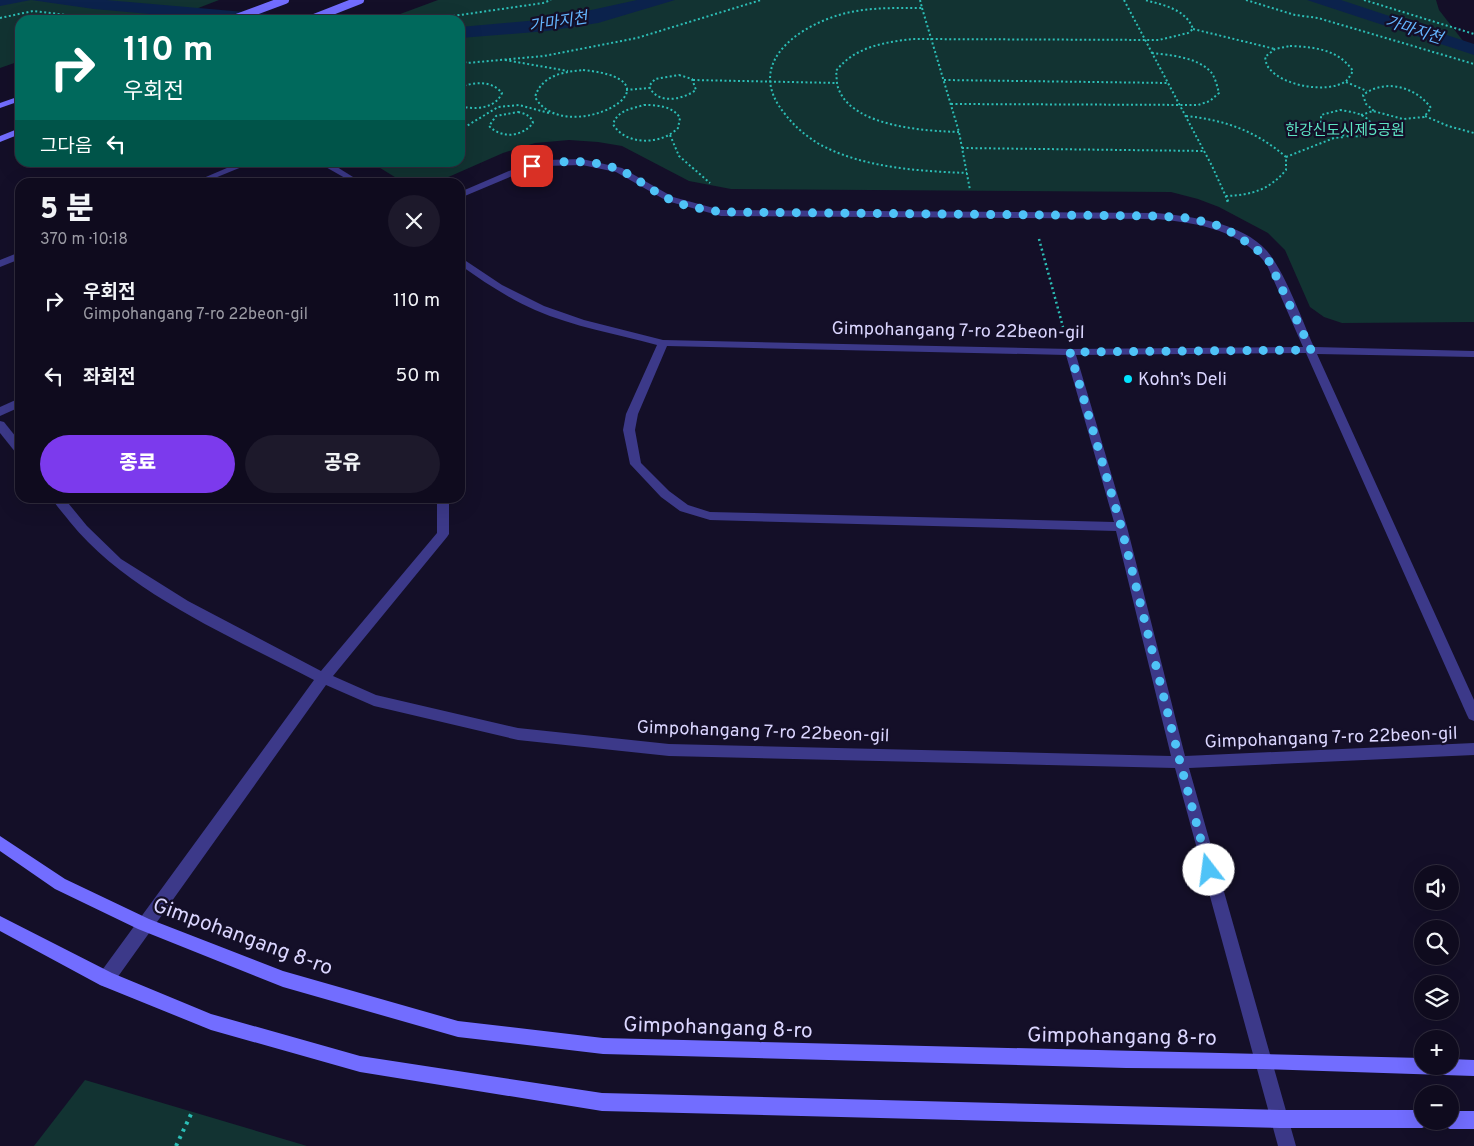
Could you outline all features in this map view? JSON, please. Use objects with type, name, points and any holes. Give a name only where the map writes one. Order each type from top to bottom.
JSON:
[{"type":"street","points":[[244,15],[285,0]]},
{"type":"street","points":[[322,15],[360,0]]},
{"type":"street","points":[[0,106],[15,100]]},
{"type":"street","points":[[0,139],[15,133]]},
{"type":"street","points":[[465,193],[518,170],[546,163],[582,162],[619,170],[670,199],[696,208],[721,212],[1148,216],[1188,218],[1214,224],[1235,234],[1267,257],[1311,350],[1474,716]]},
{"type":"street","points":[[208,178],[237,167]]},
{"type":"street","points":[[331,167],[351,178]]},
{"type":"street","points":[[0,264],[15,257]]},
{"type":"street","name":"Gimpohangang 7-ro 22beon-gil","points":[[465,264],[498,287],[540,308],[581,322],[663,343],[1070,352],[1311,350],[1474,354]]},
{"type":"street","points":[[663,343],[632,414],[629,430],[636,464],[665,494],[684,508],[710,516],[1121,526]]},
{"type":"street","points":[[1070,352],[1121,526],[1180,762],[1287,1146]]},
{"type":"street","points":[[0,412],[15,404]]},
{"type":"street","points":[[0,425],[15,444]]},
{"type":"street","name":"Gimpohangang 7-ro 22beon-gil","points":[[62,503],[83,529],[117,562],[183,605],[323,678],[374,700],[518,734],[669,750],[1180,762],[1474,749]]},
{"type":"street","points":[[106,979],[323,678],[442,534],[443,503]]},
{"type":"street","name":"Gimpohangang 8-ro","points":[[0,843],[60,884],[144,924],[283,979],[458,1029],[602,1046],[1126,1060],[1262,1060],[1474,1068]]},
{"type":"street","points":[[0,923],[106,979],[211,1022],[360,1064],[602,1102],[1280,1119],[1414,1119]]},
{"type":"street","points":[[1459,1120],[1474,1120]]},
{"type":"path","points":[[465,62],[544,56],[637,38],[761,0]]},
{"type":"path","points":[[920,0],[959,132],[971,197]]},
{"type":"path","points":[[1124,0],[1204,151],[1232,210]]},
{"type":"path","points":[[1145,0],[1178,12],[1192,25],[1193,29]]},
{"type":"path","points":[[1246,0],[1295,15],[1318,18],[1474,64]]},
{"type":"path","points":[[1364,0],[1474,34]]},
{"type":"path","points":[[922,8],[858,11],[828,19],[791,40],[774,57],[768,82],[773,102],[796,126],[821,144],[858,158],[942,173],[966,173]]},
{"type":"path","points":[[0,18],[18,11],[36,10],[70,15]]},
{"type":"path","points":[[959,132],[922,131],[891,126],[870,118],[844,100],[838,89],[836,71],[844,60],[858,52],[887,42],[932,38],[1159,40],[1188,34],[1193,29]]},
{"type":"path","points":[[1193,29],[1275,49]]},
{"type":"path","points":[[1304,46],[1331,53],[1349,64],[1353,71],[1351,78],[1334,86],[1320,87],[1305,86],[1278,76],[1269,70],[1264,63],[1265,57],[1275,49],[1304,46]]},
{"type":"path","points":[[951,104],[1198,105],[1216,98],[1220,93],[1211,72],[1186,60],[1152,53]]},
{"type":"path","points":[[500,60],[568,72]]},
{"type":"path","points":[[465,127],[498,108],[519,106],[560,115],[576,116],[604,112],[624,100],[626,86],[620,79],[611,74],[583,70],[568,72],[543,82],[536,89],[535,97],[539,104],[547,110],[560,115]]},
{"type":"path","points":[[649,88],[651,82],[662,76],[679,75],[693,80],[837,83]]},
{"type":"path","points":[[649,88],[653,94],[665,98],[680,98],[692,94],[697,86],[693,80]]},
{"type":"path","points":[[944,80],[1168,83]]},
{"type":"path","points":[[1346,82],[1367,91],[1388,87],[1414,92],[1423,97],[1431,108],[1430,112],[1425,116],[1407,120],[1374,111],[1363,100],[1363,95],[1367,91]]},
{"type":"path","points":[[465,86],[474,83],[496,86],[502,93],[501,97],[491,105],[474,108],[465,107]]},
{"type":"path","points":[[626,90],[649,88]]},
{"type":"path","points":[[660,106],[665,98]]},
{"type":"path","points":[[491,105],[504,113],[530,116],[533,123],[528,130],[516,134],[496,133],[489,126],[489,122],[492,118],[504,113]]},
{"type":"path","points":[[644,105],[660,106],[673,111],[680,121],[679,127],[670,134],[655,140],[632,139],[616,132],[612,126],[613,120],[623,110],[644,105]]},
{"type":"path","points":[[1286,156],[1334,138],[1364,136],[1373,130],[1370,121],[1361,115],[1332,110],[1321,115],[1320,123],[1338,134],[1348,136]]},
{"type":"path","points":[[1361,115],[1374,111]]},
{"type":"path","points":[[1185,116],[1225,121],[1240,126],[1270,143],[1286,156]]},
{"type":"path","points":[[1425,116],[1448,126],[1474,133]]},
{"type":"path","points":[[670,134],[679,156],[714,186]]},
{"type":"path","points":[[962,148],[1204,151]]},
{"type":"path","points":[[1226,196],[1245,196],[1269,188],[1286,170],[1286,156]]},
{"type":"path","points":[[1038,236],[1064,330]]},
{"type":"path","points":[[176,1146],[192,1112]]},
{"type":"green space","points":[[0,0],[219,0],[180,15],[15,15],[15,63],[0,68]]},
{"type":"green space","name":"한강신도시제5공원","points":[[438,0],[1436,0],[1439,10],[1474,55],[1474,322],[1342,323],[1324,317],[1310,307],[1285,250],[1268,233],[1219,207],[1171,192],[731,189],[689,181],[622,146],[569,140],[535,143],[503,153],[446,178],[396,178],[379,167],[465,167],[465,15],[398,15]]},
{"type":"green space","points":[[85,1080],[307,1146],[34,1146]]},
{"type":"water","points":[[0,0],[31,0],[0,6]]},
{"type":"water","points":[[31,0],[106,0],[278,15],[161,15],[94,9]]},
{"type":"water","name":"가마지천","points":[[637,0],[675,0],[598,23],[547,31],[465,38],[465,27],[550,19]]},
{"type":"water","name":"가마지천","points":[[1307,0],[1341,0],[1474,44],[1474,55]]},
{"type":"place","name":"Kohn’s Deli","points":[[1128,379]]},
{"type":"route","points":[[532,166],[546,163],[582,162],[619,170],[670,199],[696,208],[721,212],[760,214],[1157,216],[1188,218],[1214,224],[1235,234],[1256,247],[1267,257],[1311,350],[1070,352],[1121,526],[1209,870]]}]
